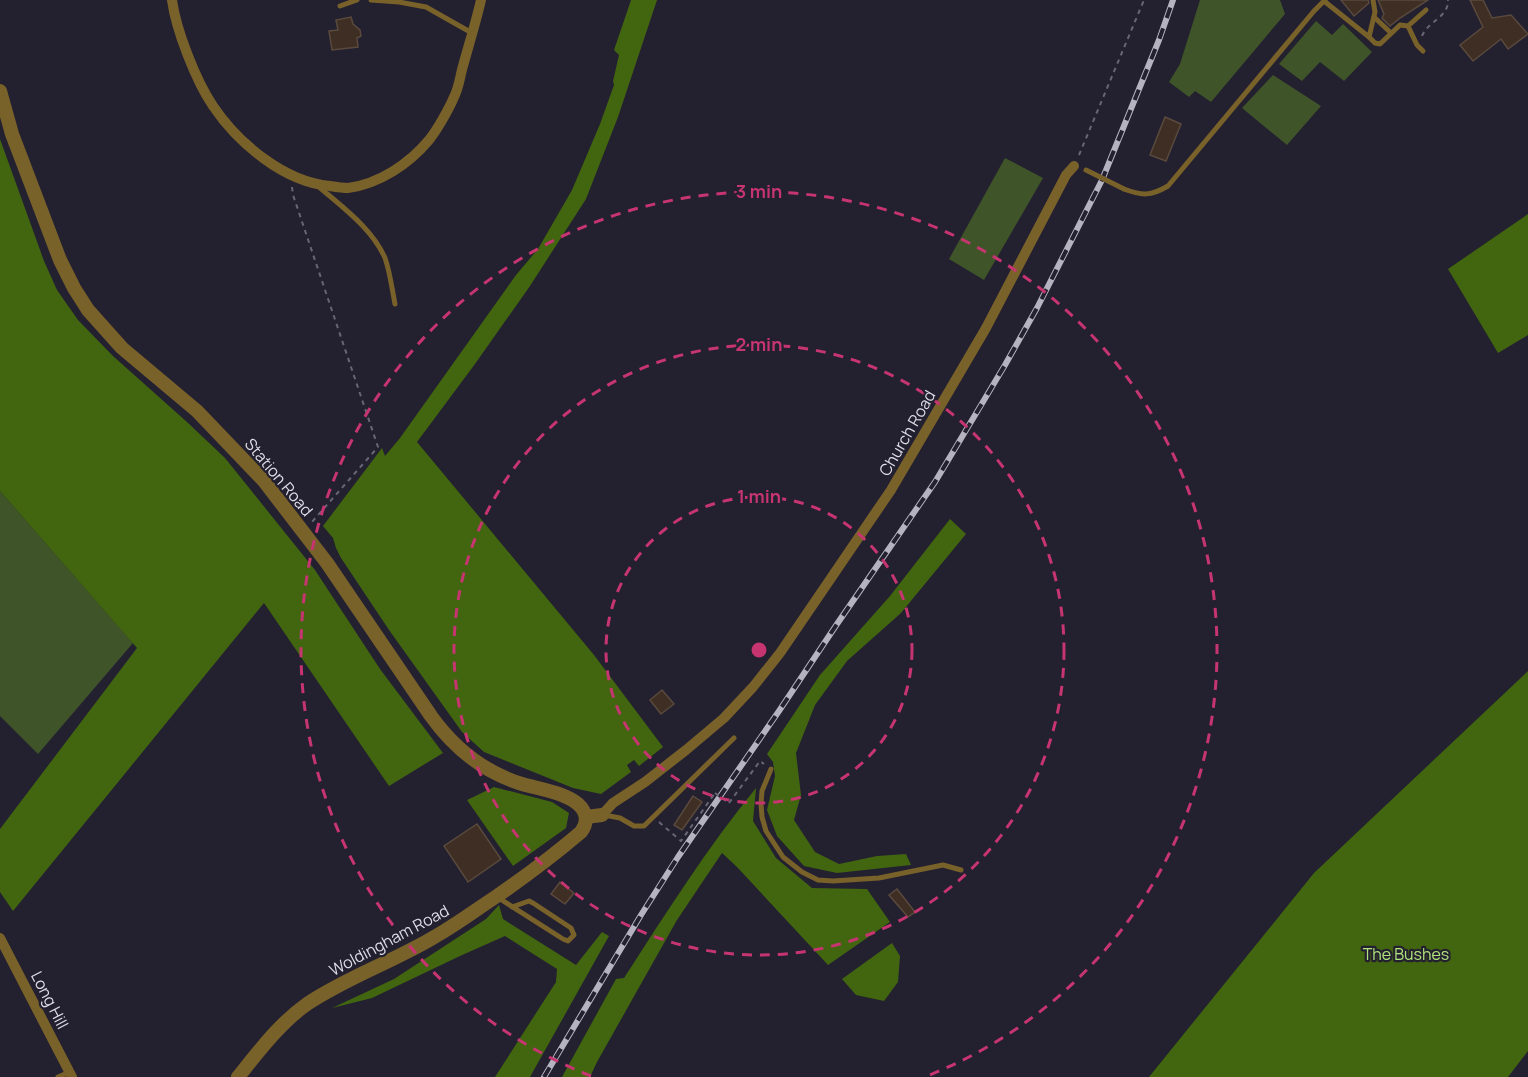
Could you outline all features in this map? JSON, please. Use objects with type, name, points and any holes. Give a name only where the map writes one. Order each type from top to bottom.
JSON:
[{"type":"street","points":[[172,0],[183,43],[197,75],[213,106],[237,134],[262,158],[293,176],[316,185],[346,188],[390,173],[411,158],[430,138],[455,96],[480,0]]},
{"type":"street","name":"Station Road","points":[[0,91],[12,134],[60,260],[88,310],[122,348],[197,411],[264,481],[327,562],[431,716],[456,745],[475,761],[501,777],[572,800],[581,807],[585,817]]},
{"type":"street","name":"Church Road","points":[[602,815],[613,803],[645,782],[724,718],[780,653],[891,490],[986,328],[1066,175],[1074,166]]},
{"type":"street","points":[[585,817],[602,815]]},
{"type":"street","name":"Woldingham Road","points":[[238,1077],[274,1034],[306,1005],[437,936],[524,878],[581,832],[585,826],[585,817]]},
{"type":"street","name":"Long Hill","points":[[0,938],[71,1074]]},
{"type":"lane","points":[[340,6],[357,0]]},
{"type":"lane","points":[[371,0],[426,7],[472,33]]},
{"type":"lane","points":[[1369,37],[1375,12],[1374,0]]},
{"type":"lane","points":[[1074,166],[1080,166],[1136,193],[1146,195],[1158,192],[1168,186],[1325,1],[1375,44],[1380,44],[1400,25],[1408,26],[1426,10]]},
{"type":"lane","points":[[1374,17],[1391,33]]},
{"type":"lane","points":[[1408,26],[1416,45],[1423,51]]},
{"type":"lane","points":[[316,185],[358,222],[379,246],[386,261],[395,304]]},
{"type":"lane","points":[[602,815],[620,818],[634,826],[644,826],[734,738]]},
{"type":"lane","points":[[771,769],[762,791],[760,804],[766,831],[783,857],[802,872],[818,880],[833,881],[879,878],[943,865],[960,870]]},
{"type":"lane","points":[[496,896],[512,907],[566,941],[571,940],[574,935],[571,928],[529,901],[512,907]]},
{"type":"lane","points":[[58,1077],[71,1074]]},
{"type":"path","points":[[1074,166],[1144,0]]},
{"type":"path","points":[[1423,51],[1424,31],[1448,8],[1448,0]]},
{"type":"path","points":[[293,176],[291,185],[293,195],[378,447],[304,532]]},
{"type":"path","points":[[654,818],[681,841],[715,793],[729,803],[760,761],[771,769]]},
{"type":"green space","points":[[631,0],[657,0],[618,117],[586,199],[530,286],[417,442],[594,655],[663,747],[639,766],[634,760],[627,765],[631,772],[601,794],[573,788],[484,752],[462,732],[389,630],[341,558],[333,538],[323,526],[382,448],[385,456],[400,438],[516,275],[538,249],[572,190],[600,124],[614,85],[619,55],[614,50]]},
{"type":"green space","points":[[1200,0],[1280,0],[1285,14],[1211,102],[1195,91],[1189,97],[1169,82],[1180,64]]},
{"type":"green space","points":[[1316,21],[1332,35],[1343,24],[1372,52],[1344,81],[1320,62],[1302,81],[1279,64]]},
{"type":"green space","points":[[1273,75],[1321,106],[1287,145],[1242,108]]},
{"type":"green space","points":[[0,139],[44,261],[57,290],[78,320],[113,356],[225,458],[315,570],[380,669],[443,753],[389,786],[264,603],[13,911],[0,892],[0,829],[137,648],[0,491]]},
{"type":"green space","points":[[1005,158],[1043,178],[984,280],[949,259]]},
{"type":"green space","points":[[1528,214],[1528,335],[1498,353],[1448,269]]},
{"type":"green space","points":[[0,491],[133,643],[38,754],[0,716]]},
{"type":"green space","points":[[950,519],[966,534],[901,613],[847,661],[815,705],[796,753],[801,795],[794,820],[815,852],[839,864],[877,856],[906,854],[911,865],[837,873],[804,866],[777,836],[767,810],[775,776],[773,762],[767,754],[820,675],[890,596]]},
{"type":"green space","name":"The Bushes","points":[[1528,671],[1528,1051],[1508,1077],[1149,1077],[1314,873]]},
{"type":"green space","points":[[494,787],[552,802],[569,813],[566,828],[513,866],[467,800]]},
{"type":"green space","points":[[756,788],[753,821],[776,858],[812,888],[867,889],[890,922],[828,965],[722,853],[677,920],[590,1077],[562,1077],[616,979],[624,978],[704,857]]},
{"type":"green space","points":[[499,905],[503,919],[576,965],[602,932],[609,936],[530,1077],[495,1077],[556,982],[557,969],[505,936],[372,998],[332,1008],[394,979],[486,919]]},
{"type":"green space","points":[[892,943],[900,956],[898,982],[884,1001],[856,995],[842,979]]},
{"type":"building","points":[[1341,0],[1368,0],[1369,3],[1354,16]]},
{"type":"building","points":[[1378,0],[1428,0],[1390,26],[1382,18],[1384,14]]},
{"type":"building","points":[[1470,0],[1483,0],[1492,18],[1511,15],[1528,34],[1508,49],[1501,39],[1473,61],[1460,45],[1483,27]]},
{"type":"building","points":[[351,17],[353,24],[360,30],[361,36],[357,38],[358,47],[332,50],[329,31],[338,30],[336,20]]},
{"type":"building","points":[[1165,117],[1181,124],[1166,161],[1150,155]]},
{"type":"building","points":[[662,690],[674,704],[661,714],[650,700]]},
{"type":"building","points":[[693,796],[702,802],[682,830],[674,825]]},
{"type":"building","points":[[477,824],[501,859],[468,882],[444,846]]},
{"type":"building","points":[[560,882],[574,893],[565,904],[551,894]]},
{"type":"building","points":[[897,889],[915,912],[908,917],[889,895]]},
{"type":"railway","points":[[544,1077],[678,857],[935,482],[1005,365],[1037,308],[1102,180],[1173,0]]}]
